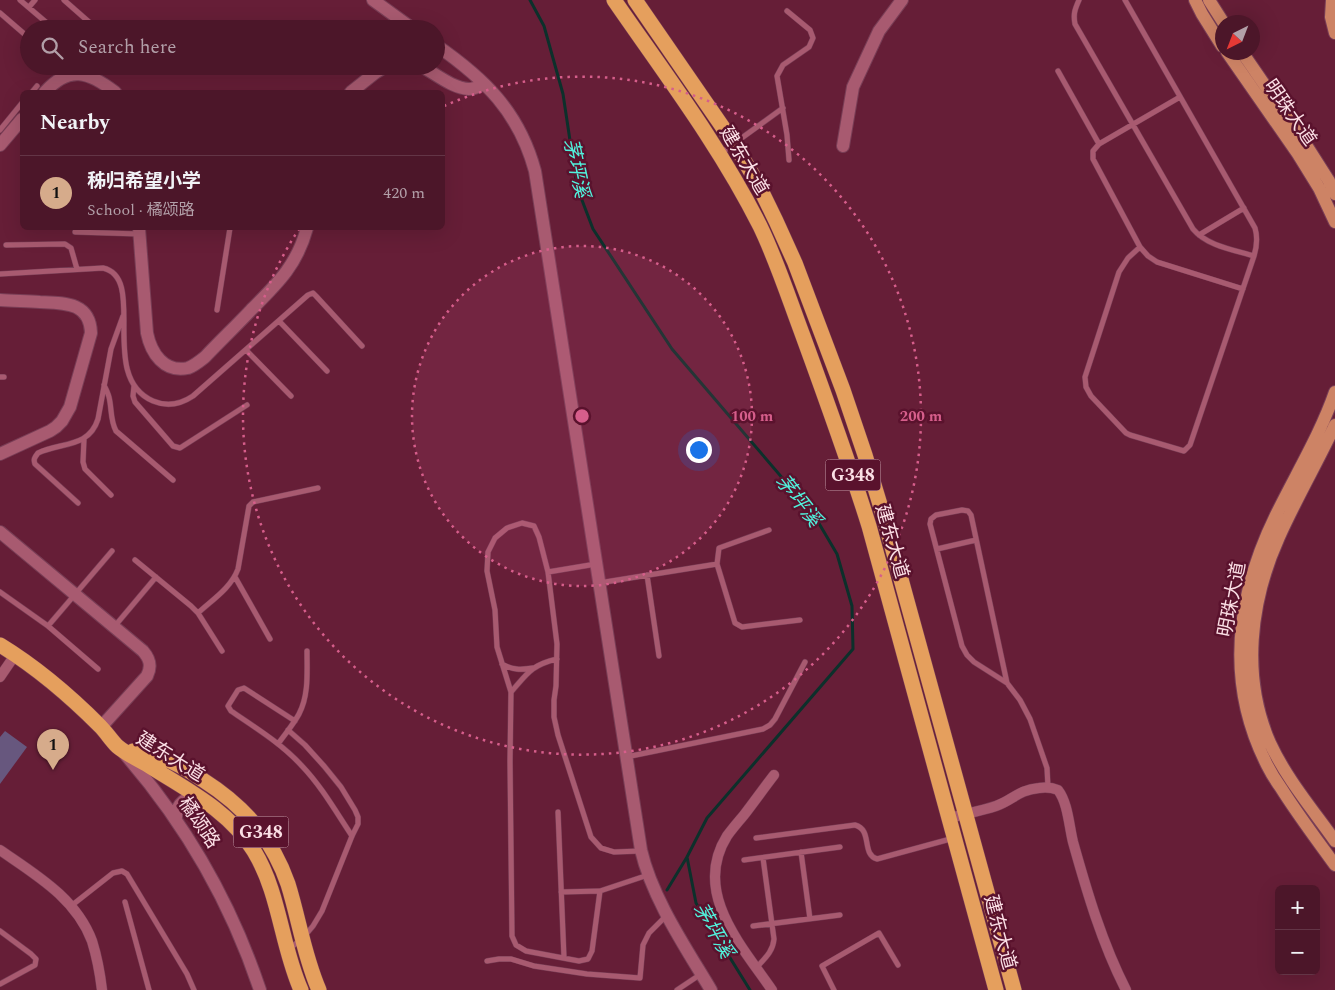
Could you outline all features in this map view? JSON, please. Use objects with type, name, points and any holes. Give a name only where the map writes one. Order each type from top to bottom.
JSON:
[{"type":"highway","name":"建东大道","points":[[614,0],[719,154],[757,220],[774,258],[848,460],[869,526],[996,990]]},
{"type":"highway","name":"建东大道","points":[[635,0],[734,144],[758,184],[794,263],[843,390],[885,521],[1014,990]]},
{"type":"highway","name":"橘颂路","points":[[0,645],[59,688],[101,727],[117,746]]},
{"type":"highway","name":"建东大道","points":[[117,746],[205,801],[240,832],[264,870],[301,990]]},
{"type":"highway","name":"建东大道","points":[[117,746],[169,761],[192,773],[235,803],[253,822],[268,842],[280,863],[295,908],[309,963],[319,990]]},
{"type":"main road","points":[[1195,0],[1215,35]]},
{"type":"main road","points":[[1209,0],[1218,15]]},
{"type":"main road","points":[[1332,0],[1331,17],[1335,33]]},
{"type":"main road","name":"明珠大道","points":[[1233,60],[1298,154],[1319,188],[1335,222]]},
{"type":"main road","name":"明珠大道","points":[[1248,60],[1308,148],[1335,194]]},
{"type":"main road","name":"明珠大道","points":[[1335,392],[1318,433],[1261,548],[1249,584],[1242,619],[1240,657],[1243,694],[1252,732],[1268,767],[1335,866]]},
{"type":"main road","name":"明珠大道","points":[[1335,425],[1286,522],[1266,571],[1255,613],[1252,657],[1255,691],[1270,743],[1288,775],[1335,841]]},
{"type":"street","points":[[372,0],[401,20]]},
{"type":"street","points":[[843,146],[853,87],[879,32],[902,0]]},
{"type":"street","points":[[445,52],[465,66],[484,84],[510,115],[530,152],[535,171],[641,850],[648,875],[667,914],[711,990]]},
{"type":"street","points":[[41,89],[56,82],[60,75]]},
{"type":"street","points":[[67,75],[84,75],[99,80],[112,90]]},
{"type":"street","points":[[354,90],[372,75]]},
{"type":"street","points":[[438,75],[468,89],[484,84]]},
{"type":"street","points":[[0,145],[20,121]]},
{"type":"street","points":[[139,231],[149,343],[153,352],[168,366],[188,368],[205,357],[281,279],[296,259],[306,230]]},
{"type":"street","points":[[0,300],[62,303],[75,306],[88,319],[91,333],[70,407],[62,421],[50,430],[0,454]]},
{"type":"street","points":[[0,532],[143,651],[148,658],[149,672],[101,727]]},
{"type":"street","points":[[0,677],[15,655]]},
{"type":"street","name":"橘颂路","points":[[117,746],[176,820],[199,855],[227,906],[250,959],[260,990]]},
{"type":"street","points":[[772,990],[735,937],[723,913],[715,888],[714,874],[717,860],[728,836],[774,775]]},
{"type":"street","points":[[949,818],[995,806],[1008,801],[1028,789],[1048,787],[1058,790],[1064,800],[1073,841],[1102,934],[1126,990]]},
{"type":"street","points":[[176,820],[177,809],[184,800],[193,797],[205,801]]},
{"type":"street","points":[[0,850],[49,884],[67,900],[82,919],[98,962],[102,990]]},
{"type":"lane","points":[[20,0],[44,20]]},
{"type":"lane","points":[[29,7],[35,0]]},
{"type":"lane","points":[[64,0],[87,20]]},
{"type":"lane","points":[[1079,0],[1075,10],[1075,24],[1193,229],[1206,241],[1254,256]]},
{"type":"lane","points":[[1125,0],[1255,228],[1258,242],[1189,447],[1184,451],[1130,435],[1122,430],[1091,396],[1086,387],[1088,367],[1119,272],[1128,258],[1140,247]]},
{"type":"lane","points":[[787,11],[810,30],[813,38],[809,47],[783,65],[777,76],[789,160]]},
{"type":"lane","points":[[0,13],[20,30]]},
{"type":"lane","points":[[1058,71],[1099,144]]},
{"type":"lane","points":[[1180,97],[1099,144],[1092,151],[1093,159],[1140,247],[1148,256],[1157,262],[1243,289]]},
{"type":"lane","points":[[0,130],[20,105]]},
{"type":"lane","points":[[719,154],[783,108]]},
{"type":"lane","points":[[1199,236],[1244,208]]},
{"type":"lane","points":[[217,310],[230,230]]},
{"type":"lane","points":[[75,232],[139,231]]},
{"type":"lane","points":[[6,245],[65,244],[71,248],[77,270]]},
{"type":"lane","points":[[0,274],[102,268],[112,272],[119,280],[123,302],[126,368],[128,374],[134,386],[143,396],[160,404],[183,402],[198,393],[308,295],[313,293],[362,346]]},
{"type":"lane","points":[[78,503],[34,461],[38,453],[42,451],[84,439],[92,433],[96,424],[111,349],[124,314]]},
{"type":"lane","points":[[279,321],[326,371]]},
{"type":"lane","points":[[246,350],[291,396]]},
{"type":"lane","points":[[104,385],[110,398],[111,419],[116,431],[173,480]]},
{"type":"lane","points":[[134,386],[133,396],[138,406],[173,446],[180,448],[247,405]]},
{"type":"lane","points":[[84,439],[83,462],[86,469],[111,495]]},
{"type":"lane","points":[[198,614],[235,577],[249,506],[253,502],[318,488]]},
{"type":"lane","points":[[1007,683],[971,516],[968,511],[962,510],[936,515],[931,519],[930,524],[962,646],[974,662],[1007,683],[1020,700],[1030,719],[1046,768],[1048,787]]},
{"type":"lane","points":[[600,891],[592,951],[588,959],[579,961],[526,951],[516,945],[512,936],[511,692],[497,647],[495,610],[487,571],[488,552],[495,538],[507,528],[522,523],[534,526],[540,537],[548,572],[557,644],[554,717],[591,837],[601,848],[614,852],[641,850]]},
{"type":"lane","points":[[769,530],[719,548],[717,564],[735,623],[742,627],[800,620]]},
{"type":"lane","points":[[937,549],[976,540]]},
{"type":"lane","points":[[48,626],[112,550]]},
{"type":"lane","points":[[135,560],[191,606],[222,651]]},
{"type":"lane","points":[[548,572],[596,564]]},
{"type":"lane","points":[[599,583],[717,564]]},
{"type":"lane","points":[[647,575],[660,656]]},
{"type":"lane","points":[[114,627],[156,577]]},
{"type":"lane","points":[[235,577],[270,639]]},
{"type":"lane","points":[[0,592],[48,626],[98,669]]},
{"type":"lane","points":[[278,744],[295,722],[303,705],[307,651]]},
{"type":"lane","points":[[511,692],[533,668],[542,662],[556,659]]},
{"type":"lane","points":[[626,757],[763,729],[775,719],[805,662]]},
{"type":"lane","points":[[502,664],[516,670],[533,668]]},
{"type":"lane","points":[[295,722],[244,688],[238,690],[228,706],[231,711],[278,744],[302,765],[316,782],[352,836]]},
{"type":"lane","points":[[287,949],[302,939],[322,911],[358,824],[355,810],[340,787],[305,745],[288,730]]},
{"type":"lane","points":[[558,812],[564,958]]},
{"type":"lane","points":[[756,838],[855,825],[864,830],[869,854],[872,858],[877,859],[971,833]]},
{"type":"lane","points":[[744,860],[840,847]]},
{"type":"lane","points":[[801,852],[810,919]]},
{"type":"lane","points":[[756,968],[774,946],[763,858]]},
{"type":"lane","points":[[71,906],[113,873],[122,871],[127,874],[187,974],[194,990]]},
{"type":"lane","points":[[561,892],[600,891],[648,875]]},
{"type":"lane","points":[[125,902],[149,990]]},
{"type":"lane","points":[[487,961],[511,959],[534,966],[587,974],[640,978],[643,946],[649,933],[667,914]]},
{"type":"lane","points":[[753,926],[840,915]]},
{"type":"lane","points":[[0,931],[36,959],[35,965],[0,984]]},
{"type":"lane","points":[[834,990],[822,966],[879,933],[898,964]]},
{"type":"lane","points":[[677,990],[702,974]]},
{"type":"shaded area","points":[[5,731],[27,747],[0,784],[0,737]]},
{"type":"waterway","name":"茅坪溪","points":[[530,0],[544,26],[563,94],[577,187],[593,229],[672,349],[814,515],[837,554],[852,606],[853,649],[707,818],[687,857],[696,903],[750,990]]},
{"type":"waterway","points":[[667,890],[687,857]]},
{"type":"place","name":"秭归希望小学","points":[[53,770]]}]
